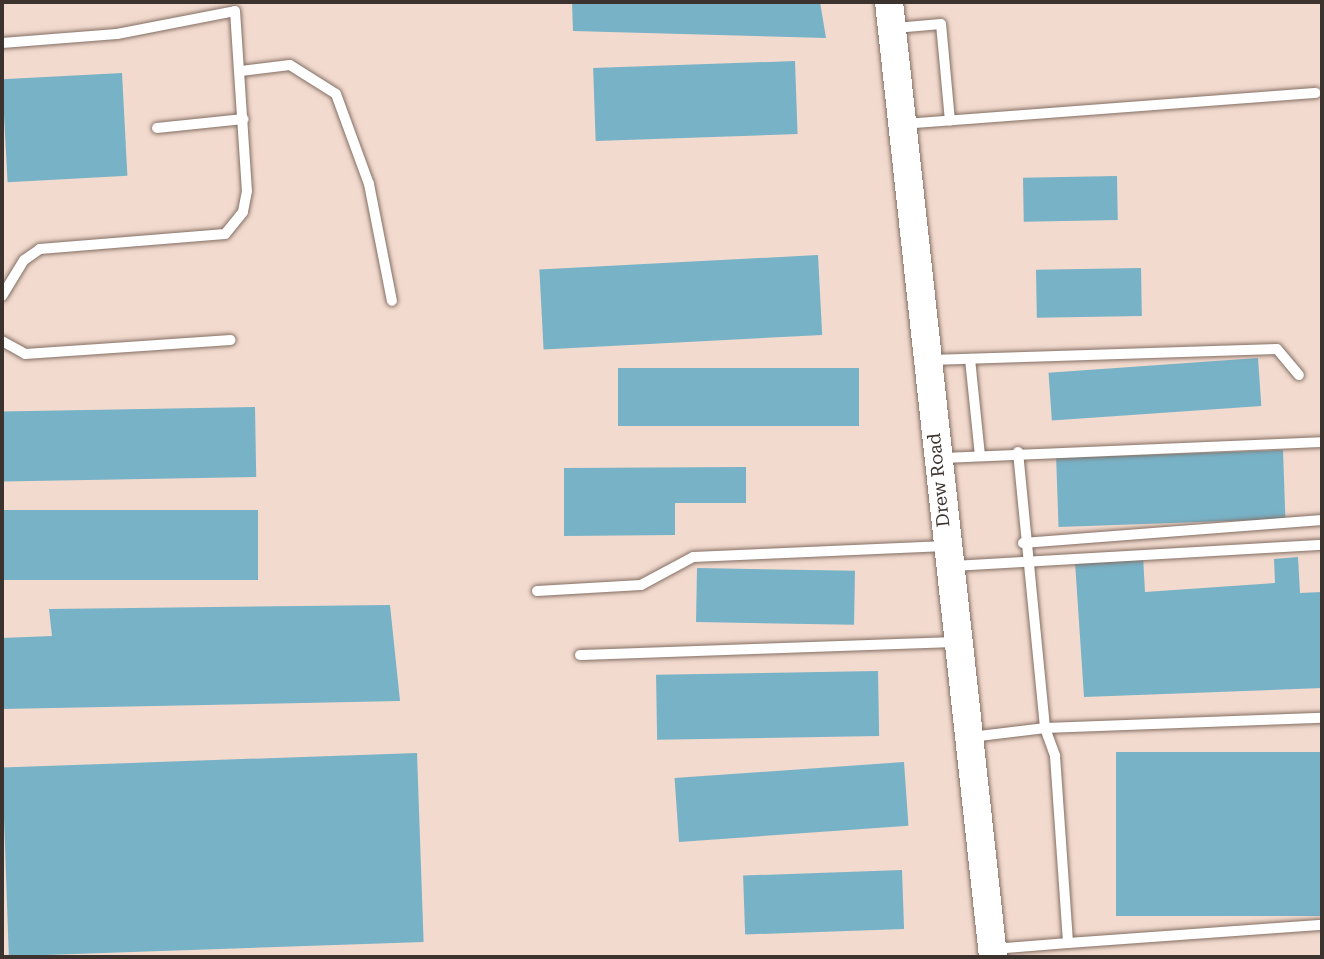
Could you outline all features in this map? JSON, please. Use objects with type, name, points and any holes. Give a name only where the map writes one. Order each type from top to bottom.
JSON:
[{"type":"street","name":"Drew Road","points":[[891,15],[947,556],[992,953]]},
{"type":"lane","points":[[2,43],[117,34],[235,11],[247,191],[243,212],[225,234],[40,249],[24,260],[2,296]]},
{"type":"lane","points":[[891,15],[941,24],[950,121]]},
{"type":"lane","points":[[241,72],[290,65],[337,94],[369,184],[391,301]]},
{"type":"lane","points":[[902,124],[1316,93]]},
{"type":"lane","points":[[157,128],[244,119]]},
{"type":"lane","points":[[2,341],[25,354],[231,340]]},
{"type":"lane","points":[[926,360],[1277,349],[1299,375]]},
{"type":"lane","points":[[970,359],[980,455]]},
{"type":"lane","points":[[937,458],[1018,452],[1322,442]]},
{"type":"lane","points":[[1018,452],[1024,560],[1045,728],[1055,756],[1068,943]]},
{"type":"lane","points":[[1023,543],[1322,520]]},
{"type":"lane","points":[[537,591],[641,585],[693,557],[947,556],[1024,560],[1322,545]]},
{"type":"lane","points":[[580,654],[957,642]]},
{"type":"lane","points":[[967,738],[1045,728],[1322,718]]},
{"type":"lane","points":[[992,953],[1068,943],[1322,925]]},
{"type":"building","points":[[572,2],[820,2],[826,38],[573,31]]},
{"type":"building","points":[[795,61],[798,134],[596,141],[593,68]]},
{"type":"building","points":[[122,73],[127,176],[8,182],[2,79]]},
{"type":"building","points":[[1117,176],[1118,220],[1024,222],[1023,178]]},
{"type":"building","points":[[818,255],[822,335],[544,349],[539,270]]},
{"type":"building","points":[[1141,268],[1142,316],[1037,318],[1036,270]]},
{"type":"building","points":[[1258,358],[1261,406],[1052,421],[1049,373]]},
{"type":"building","points":[[618,368],[859,368],[859,426],[618,426]]},
{"type":"building","points":[[255,407],[256,477],[3,481],[2,411]]},
{"type":"building","points":[[1283,450],[1285,519],[1059,527],[1056,458]]},
{"type":"building","points":[[746,467],[746,503],[675,503],[675,535],[564,536],[564,468]]},
{"type":"building","points":[[2,510],[258,510],[258,580],[2,580]]},
{"type":"building","points":[[1143,556],[1145,592],[1275,583],[1274,559],[1298,557],[1300,593],[1322,592],[1322,688],[1084,697],[1075,562]]},
{"type":"building","points":[[697,568],[855,571],[854,625],[696,622]]},
{"type":"building","points":[[390,605],[400,701],[2,709],[2,638],[52,636],[49,609]]},
{"type":"building","points":[[878,671],[879,736],[657,740],[656,675]]},
{"type":"building","points":[[1116,752],[1322,752],[1322,916],[1116,916]]},
{"type":"building","points":[[417,753],[424,942],[9,956],[2,767]]},
{"type":"building","points":[[904,762],[908,826],[679,842],[675,778]]},
{"type":"building","points":[[902,870],[904,929],[745,935],[743,876]]}]
